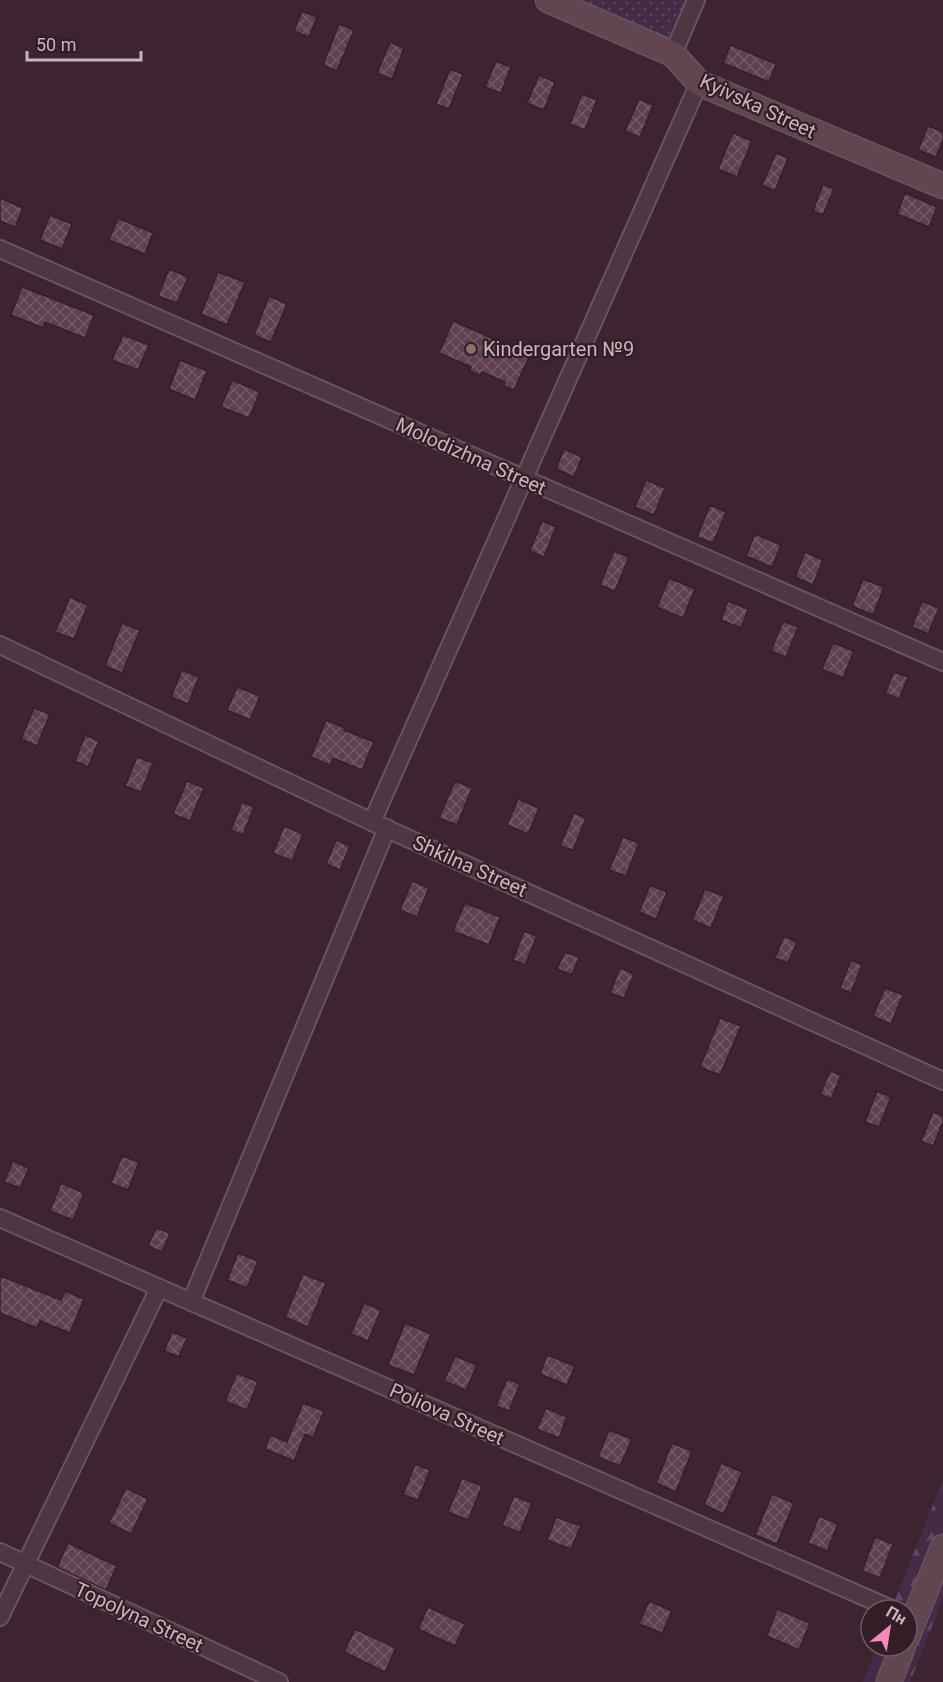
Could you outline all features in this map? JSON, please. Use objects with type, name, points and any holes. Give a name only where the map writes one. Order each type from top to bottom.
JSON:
[{"type":"street","name":"Kyivska Street","points":[[548,0],[673,54],[699,83],[943,186]]},
{"type":"street","points":[[673,54],[696,0]]},
{"type":"street","points":[[191,1302],[379,825],[524,480],[699,83]]},
{"type":"street","name":"Molodizhna Street","points":[[0,249],[943,662]]},
{"type":"street","name":"Shkilna Street","points":[[0,645],[379,825],[943,1081]]},
{"type":"street","name":"Poliova Street","points":[[0,1218],[859,1600]]},
{"type":"street","points":[[0,1617],[159,1288]]},
{"type":"street","points":[[916,1598],[943,1547]]},
{"type":"street","name":"Topolyna Street","points":[[0,1552],[279,1682]]},
{"type":"street","points":[[889,1682],[898,1658]]},
{"type":"green space","points":[[548,0],[696,0],[673,54]]},
{"type":"green space","points":[[943,1480],[943,1599],[910,1682],[863,1682],[872,1658],[919,1658],[919,1598],[896,1598]]},
{"type":"building","points":[[302,11],[317,17],[309,37],[294,31]]},
{"type":"building","points":[[339,24],[354,30],[337,71],[323,65]]},
{"type":"building","points":[[390,42],[404,48],[392,79],[377,73]]},
{"type":"building","points":[[731,45],[776,64],[769,82],[723,63]]},
{"type":"building","points":[[496,61],[511,67],[501,93],[485,87]]},
{"type":"building","points":[[450,69],[463,74],[449,109],[436,104]]},
{"type":"building","points":[[539,75],[555,82],[544,110],[527,103]]},
{"type":"building","points":[[582,94],[597,100],[585,130],[570,124]]},
{"type":"building","points":[[639,99],[653,105],[640,137],[625,131]]},
{"type":"building","points":[[928,126],[943,132],[943,140],[936,157],[918,150]]},
{"type":"building","points":[[733,133],[752,141],[737,177],[718,169]]},
{"type":"building","points":[[776,153],[788,158],[775,191],[762,185]]},
{"type":"building","points":[[823,184],[834,189],[823,215],[813,211]]},
{"type":"building","points":[[905,193],[937,207],[929,227],[897,214]]},
{"type":"building","points":[[0,198],[23,208],[15,227],[0,221]]},
{"type":"building","points":[[50,215],[72,224],[62,249],[40,240]]},
{"type":"building","points":[[118,218],[153,233],[145,254],[109,240]]},
{"type":"building","points":[[169,269],[188,277],[177,303],[158,296]]},
{"type":"building","points":[[218,272],[245,282],[227,325],[201,314]]},
{"type":"building","points":[[22,287],[94,315],[85,338],[45,322],[43,328],[11,315]]},
{"type":"building","points":[[269,296],[287,304],[271,342],[254,335]]},
{"type":"building","points":[[453,321],[530,355],[514,390],[504,386],[505,382],[482,372],[480,375],[470,371],[471,367],[439,353]]},
{"type":"building","points":[[123,335],[149,345],[138,370],[112,360]]},
{"type":"building","points":[[180,360],[207,371],[195,400],[169,389]]},
{"type":"building","points":[[232,380],[260,392],[249,418],[221,407]]},
{"type":"building","points":[[564,449],[582,457],[574,477],[556,469]]},
{"type":"building","points":[[646,480],[665,488],[654,515],[635,507]]},
{"type":"building","points":[[710,505],[726,512],[713,543],[697,537]]},
{"type":"building","points":[[542,521],[556,527],[544,557],[530,551]]},
{"type":"building","points":[[755,534],[781,545],[772,567],[746,556]]},
{"type":"building","points":[[614,551],[629,557],[615,591],[600,585]]},
{"type":"building","points":[[805,552],[823,560],[813,585],[795,577]]},
{"type":"building","points":[[669,578],[695,589],[683,618],[657,607]]},
{"type":"building","points":[[863,579],[884,587],[873,615],[852,606]]},
{"type":"building","points":[[70,597],[88,605],[74,639],[55,632]]},
{"type":"building","points":[[728,601],[748,609],[741,628],[721,620]]},
{"type":"building","points":[[922,601],[939,608],[928,634],[912,627]]},
{"type":"building","points":[[783,621],[798,627],[786,657],[771,651]]},
{"type":"building","points":[[122,623],[140,630],[122,673],[105,666]]},
{"type":"building","points":[[833,643],[854,651],[843,678],[822,669]]},
{"type":"building","points":[[182,670],[199,677],[188,704],[171,697]]},
{"type":"building","points":[[894,672],[908,677],[899,699],[885,693]]},
{"type":"building","points":[[237,687],[260,696],[250,720],[227,710]]},
{"type":"building","points":[[34,708],[50,714],[37,746],[21,739]]},
{"type":"building","points":[[326,720],[374,742],[362,770],[333,758],[330,765],[311,757]]},
{"type":"building","points":[[85,735],[99,741],[88,767],[75,761]]},
{"type":"building","points":[[137,757],[153,763],[141,792],[125,786]]},
{"type":"building","points":[[187,781],[204,788],[190,821],[173,814]]},
{"type":"building","points":[[455,781],[472,788],[457,825],[439,818]]},
{"type":"building","points":[[518,799],[539,808],[528,834],[507,825]]},
{"type":"building","points":[[242,802],[254,807],[243,835],[231,830]]},
{"type":"building","points":[[574,813],[586,818],[573,850],[560,846]]},
{"type":"building","points":[[284,826],[303,834],[292,861],[273,853]]},
{"type":"building","points":[[623,837],[639,843],[626,876],[609,870]]},
{"type":"building","points":[[336,840],[350,846],[340,870],[326,864]]},
{"type":"building","points":[[412,881],[429,888],[417,917],[400,910]]},
{"type":"building","points":[[650,885],[667,892],[656,919],[639,912]]},
{"type":"building","points":[[705,889],[724,896],[711,928],[692,920]]},
{"type":"building","points":[[465,903],[500,917],[489,945],[453,931]]},
{"type":"building","points":[[524,931],[537,936],[525,965],[513,960]]},
{"type":"building","points":[[784,936],[797,942],[788,963],[775,958]]},
{"type":"building","points":[[565,952],[579,957],[572,975],[557,969]]},
{"type":"building","points":[[851,960],[862,965],[851,993],[840,988]]},
{"type":"building","points":[[620,968],[634,974],[624,998],[610,993]]},
{"type":"building","points":[[885,988],[903,995],[891,1024],[873,1016]]},
{"type":"building","points":[[720,1018],[741,1026],[720,1075],[700,1067]]},
{"type":"building","points":[[830,1071],[841,1075],[831,1099],[820,1094]]},
{"type":"building","points":[[877,1091],[891,1097],[879,1127],[865,1122]]},
{"type":"building","points":[[933,1112],[943,1116],[943,1122],[933,1146],[921,1141]]},
{"type":"building","points":[[122,1156],[139,1162],[128,1190],[111,1183]]},
{"type":"building","points":[[13,1161],[29,1168],[20,1188],[4,1182]]},
{"type":"building","points":[[61,1183],[84,1193],[73,1220],[50,1211]]},
{"type":"building","points":[[156,1228],[170,1233],[162,1252],[148,1246]]},
{"type":"building","points":[[238,1253],[258,1261],[247,1288],[227,1280]]},
{"type":"building","points":[[303,1274],[326,1283],[308,1327],[285,1317]]},
{"type":"building","points":[[0,1276],[61,1300],[65,1291],[84,1299],[70,1333],[40,1321],[37,1328],[0,1313]]},
{"type":"building","points":[[364,1303],[381,1310],[368,1341],[351,1334]]},
{"type":"building","points":[[405,1323],[431,1334],[414,1375],[388,1365]]},
{"type":"building","points":[[172,1332],[187,1338],[179,1357],[164,1351]]},
{"type":"building","points":[[547,1355],[575,1366],[567,1385],[540,1374]]},
{"type":"building","points":[[455,1356],[477,1365],[466,1390],[444,1381]]},
{"type":"building","points":[[237,1373],[258,1382],[247,1410],[225,1401]]},
{"type":"building","points":[[507,1379],[520,1384],[509,1411],[496,1406]]},
{"type":"building","points":[[303,1403],[324,1411],[313,1438],[305,1434],[294,1461],[265,1449],[270,1435],[287,1442]]},
{"type":"building","points":[[546,1408],[567,1417],[559,1438],[537,1429]]},
{"type":"building","points":[[609,1430],[632,1439],[620,1466],[598,1457]]},
{"type":"building","points":[[672,1443],[692,1451],[676,1492],[656,1483]]},
{"type":"building","points":[[721,1463],[742,1472],[724,1514],[704,1505]]},
{"type":"building","points":[[415,1464],[430,1470],[418,1500],[403,1495]]},
{"type":"building","points":[[462,1478],[482,1486],[468,1520],[448,1512]]},
{"type":"building","points":[[126,1488],[148,1499],[131,1534],[109,1523]]},
{"type":"building","points":[[772,1494],[794,1503],[777,1544],[755,1535]]},
{"type":"building","points":[[514,1496],[532,1503],[520,1533],[502,1525]]},
{"type":"building","points":[[819,1516],[838,1524],[827,1551],[808,1543]]},
{"type":"building","points":[[556,1517],[581,1526],[571,1549],[547,1540]]},
{"type":"building","points":[[875,1537],[893,1544],[880,1578],[862,1571]]},
{"type":"building","points":[[68,1543],[117,1566],[106,1590],[57,1567]]},
{"type":"building","points":[[649,1601],[672,1611],[662,1633],[639,1624]]},
{"type":"building","points":[[428,1607],[465,1624],[455,1646],[418,1629]]},
{"type":"building","points":[[777,1609],[810,1623],[799,1650],[767,1636]]},
{"type":"building","points":[[355,1629],[396,1648],[385,1672],[344,1652]]},
{"type":"place","name":"Kindergarten №9","points":[[471,349]]}]
